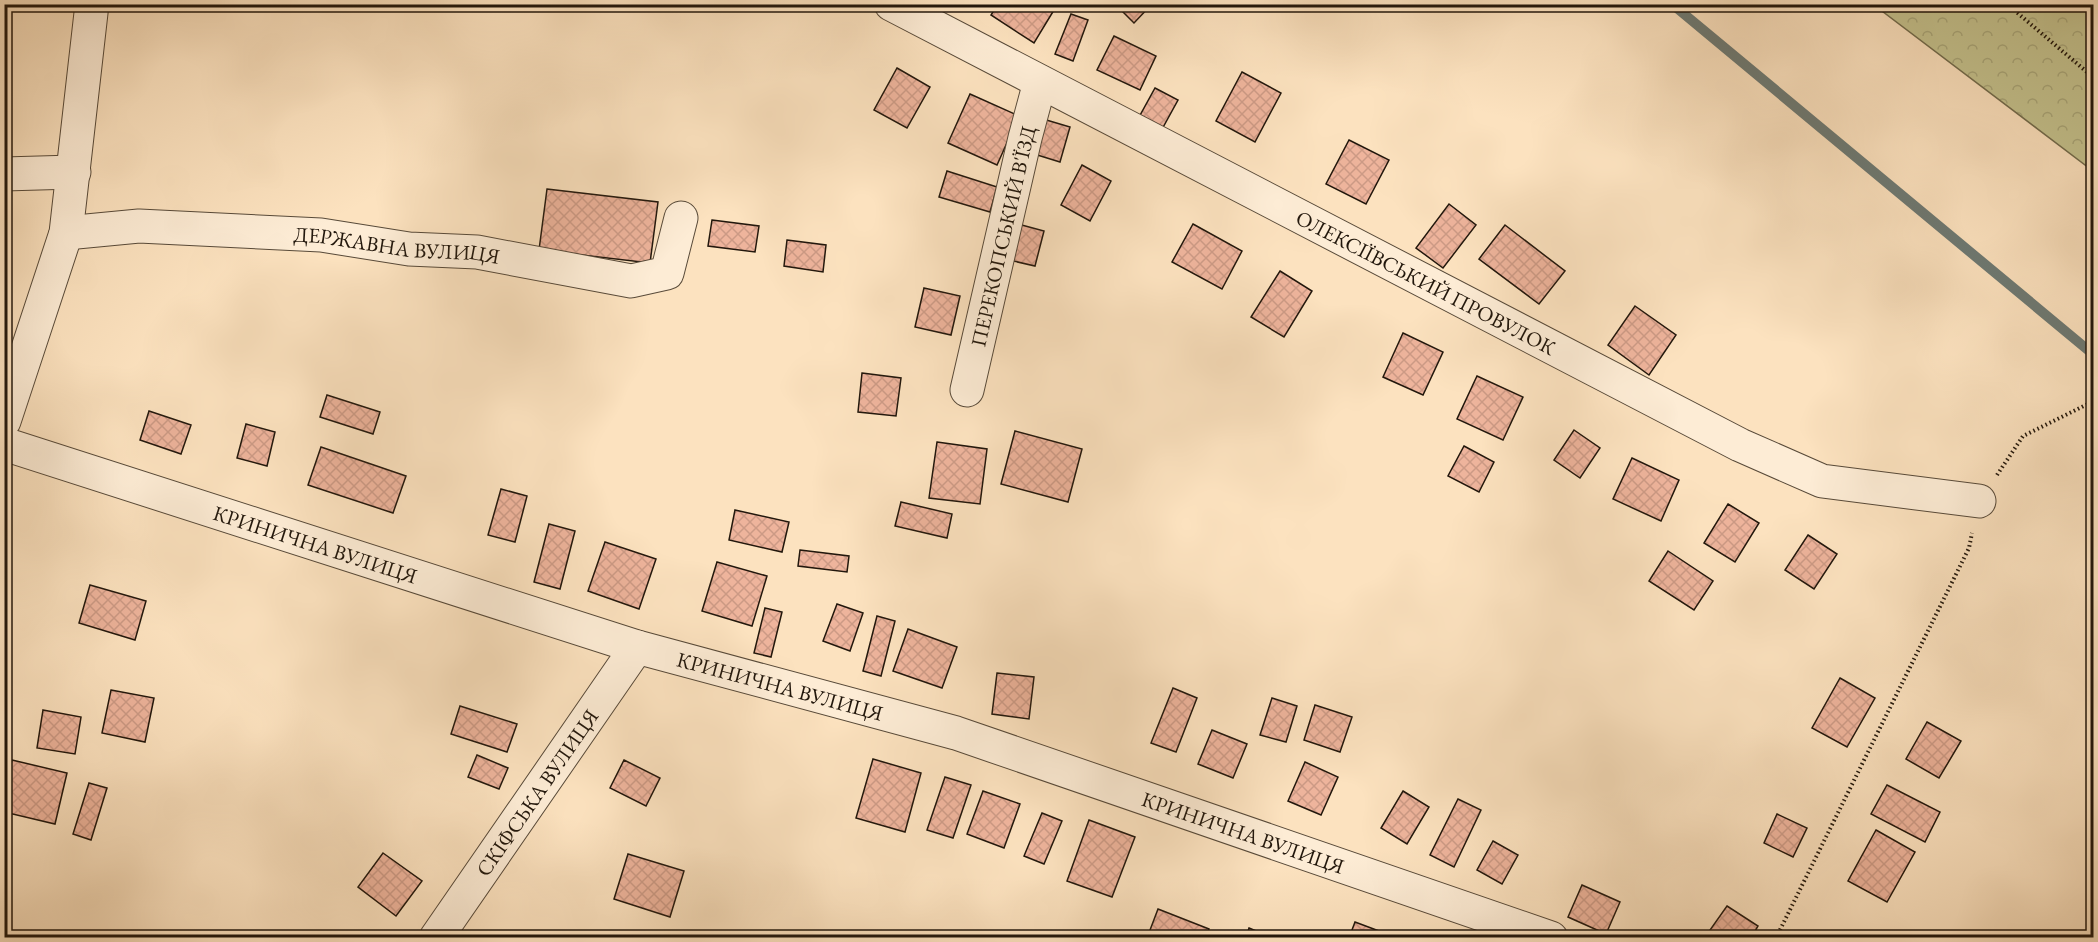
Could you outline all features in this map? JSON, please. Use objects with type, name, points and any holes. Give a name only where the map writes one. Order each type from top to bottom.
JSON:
[{"type":"street","points":[[4,421],[66,233],[92,4]]},
{"type":"street","name":"ОЛЕКСІЇВСЬКИЙ ПРОВУЛОК","points":[[891,4],[1740,445],[1822,481],[1979,501]]},
{"type":"street","name":"ПЕРЕКОПСЬКИЙ В'ЇЗД","points":[[967,390],[1022,149],[1040,82]]},
{"type":"street","points":[[4,174],[74,172]]},
{"type":"street","name":"ДЕРЖАВНА ВУЛИЦЯ","points":[[66,233],[139,226],[321,235],[409,249],[477,252],[631,281],[667,273],[681,218]]},
{"type":"street","name":"КРИНИЧНА ВУЛИЦЯ","points":[[4,444],[637,647],[956,732],[1551,938]]},
{"type":"street","name":"СКІФСЬКА ВУЛИЦЯ","points":[[436,938],[637,647]]},
{"type":"path","points":[[2007,4],[2094,78]]},
{"type":"path","points":[[1776,938],[1969,548],[1979,501],[2023,436],[2094,402]]},
{"type":"green space","points":[[1874,5],[2093,5],[2093,171]]},
{"type":"building","points":[[998,4],[1057,5],[1034,43],[991,15]]},
{"type":"building","points":[[1115,4],[1152,4],[1134,23]]},
{"type":"building","points":[[1071,14],[1088,20],[1073,61],[1055,54]]},
{"type":"building","points":[[1114,36],[1156,56],[1140,90],[1097,70]]},
{"type":"building","points":[[897,68],[930,87],[907,128],[874,110]]},
{"type":"building","points":[[1242,72],[1281,93],[1255,142],[1216,121]]},
{"type":"building","points":[[1155,88],[1178,100],[1161,131],[1138,119]]},
{"type":"building","points":[[970,94],[1019,116],[997,165],[948,143]]},
{"type":"building","points":[[1043,119],[1070,127],[1060,162],[1034,154]]},
{"type":"building","points":[[1349,140],[1389,160],[1366,204],[1326,184]]},
{"type":"building","points":[[1082,165],[1111,181],[1090,221],[1061,205]]},
{"type":"building","points":[[947,171],[997,187],[990,212],[939,197]]},
{"type":"building","points":[[547,189],[658,202],[650,263],[539,250]]},
{"type":"building","points":[[1449,204],[1476,225],[1443,268],[1416,248]]},
{"type":"building","points":[[712,220],[759,226],[755,252],[708,246]]},
{"type":"building","points":[[1018,224],[1044,231],[1035,266],[1009,260]]},
{"type":"building","points":[[1193,224],[1242,251],[1222,289],[1172,262]]},
{"type":"building","points":[[1505,225],[1565,271],[1539,304],[1479,259]]},
{"type":"building","points":[[787,240],[826,245],[823,272],[784,266]]},
{"type":"building","points":[[1280,271],[1312,291],[1284,337],[1251,317]]},
{"type":"building","points":[[924,288],[960,296],[951,335],[915,327]]},
{"type":"building","points":[[1635,306],[1676,335],[1649,375],[1608,345]]},
{"type":"building","points":[[1403,333],[1443,352],[1423,395],[1383,377]]},
{"type":"building","points":[[862,373],[901,378],[896,416],[858,412]]},
{"type":"building","points":[[1477,376],[1523,397],[1503,440],[1457,419]]},
{"type":"building","points":[[327,395],[380,412],[373,434],[320,417]]},
{"type":"building","points":[[149,411],[191,425],[181,454],[140,440]]},
{"type":"building","points":[[246,424],[275,432],[267,466],[237,458]]},
{"type":"building","points":[[1574,430],[1600,448],[1580,478],[1554,460]]},
{"type":"building","points":[[1015,431],[1082,449],[1068,502],[1001,484]]},
{"type":"building","points":[[937,442],[987,449],[980,504],[929,498]]},
{"type":"building","points":[[1464,446],[1494,462],[1479,492],[1448,476]]},
{"type":"building","points":[[321,447],[406,476],[393,513],[308,485]]},
{"type":"building","points":[[1632,458],[1679,480],[1661,521],[1613,499]]},
{"type":"building","points":[[501,489],[527,496],[515,542],[488,535]]},
{"type":"building","points":[[901,502],[952,514],[947,538],[895,526]]},
{"type":"building","points":[[1728,504],[1759,523],[1735,562],[1704,543]]},
{"type":"building","points":[[735,510],[789,522],[782,552],[729,540]]},
{"type":"building","points":[[549,524],[575,531],[560,589],[534,582]]},
{"type":"building","points":[[1808,535],[1837,554],[1814,589],[1785,570]]},
{"type":"building","points":[[605,542],[656,559],[639,609],[588,591]]},
{"type":"building","points":[[800,550],[849,556],[847,572],[798,566]]},
{"type":"building","points":[[1668,551],[1713,581],[1694,610],[1649,581]]},
{"type":"building","points":[[717,562],[767,576],[752,626],[702,611]]},
{"type":"building","points":[[90,585],[146,601],[135,640],[79,623]]},
{"type":"building","points":[[837,604],[863,613],[850,651],[823,641]]},
{"type":"building","points":[[765,608],[782,612],[771,657],[754,653]]},
{"type":"building","points":[[877,616],[895,621],[881,676],[863,671]]},
{"type":"building","points":[[908,629],[957,647],[942,688],[893,671]]},
{"type":"building","points":[[997,673],[1034,677],[1029,719],[992,714]]},
{"type":"building","points":[[1840,678],[1875,698],[1847,747],[1812,728]]},
{"type":"building","points":[[1173,688],[1197,698],[1176,752],[1151,743]]},
{"type":"building","points":[[111,690],[154,698],[145,742],[102,733]]},
{"type":"building","points":[[1272,698],[1297,706],[1286,742],[1260,735]]},
{"type":"building","points":[[1315,705],[1352,717],[1340,752],[1304,740]]},
{"type":"building","points":[[460,706],[517,724],[507,752],[451,734]]},
{"type":"building","points":[[43,710],[81,717],[75,754],[37,748]]},
{"type":"building","points":[[1927,722],[1961,741],[1939,778],[1906,759]]},
{"type":"building","points":[[1212,730],[1247,744],[1233,778],[1198,764]]},
{"type":"building","points":[[477,755],[508,768],[499,789],[468,777]]},
{"type":"building","points":[[873,759],[921,773],[905,832],[856,818]]},
{"type":"building","points":[[12,760],[67,773],[55,824],[4,812],[4,793]]},
{"type":"building","points":[[624,760],[660,778],[646,806],[610,788]]},
{"type":"building","points":[[1305,762],[1338,777],[1321,815],[1288,801]]},
{"type":"building","points":[[945,777],[971,785],[953,838],[927,830]]},
{"type":"building","points":[[89,783],[107,788],[91,840],[73,834]]},
{"type":"building","points":[[1887,785],[1940,812],[1925,842],[1871,814]]},
{"type":"building","points":[[983,791],[1020,804],[1004,848],[967,834]]},
{"type":"building","points":[[1403,791],[1429,807],[1407,844],[1381,828]]},
{"type":"building","points":[[1458,799],[1481,810],[1454,867],[1430,855]]},
{"type":"building","points":[[1042,813],[1062,821],[1044,864],[1024,856]]},
{"type":"building","points":[[1777,814],[1807,828],[1793,857],[1764,843]]},
{"type":"building","points":[[1089,820],[1135,837],[1112,897],[1067,881]]},
{"type":"building","points":[[1876,830],[1915,852],[1887,902],[1848,881]]},
{"type":"building","points":[[1493,841],[1518,855],[1502,884],[1477,870]]},
{"type":"building","points":[[383,853],[422,881],[396,916],[358,887]]},
{"type":"building","points":[[628,854],[684,871],[670,917],[614,899]]},
{"type":"building","points":[[1582,885],[1620,902],[1606,934],[1568,917]]},
{"type":"building","points":[[1727,906],[1758,926],[1751,938],[1721,938],[1710,930]]},
{"type":"building","points":[[1158,909],[1209,929],[1206,938],[1147,938]]},
{"type":"building","points":[[1355,922],[1379,931],[1376,938],[1349,938]]},
{"type":"building","points":[[1249,928],[1273,938],[1246,938]]},
{"type":"waterway","points":[[1672,4],[2094,355]]}]
